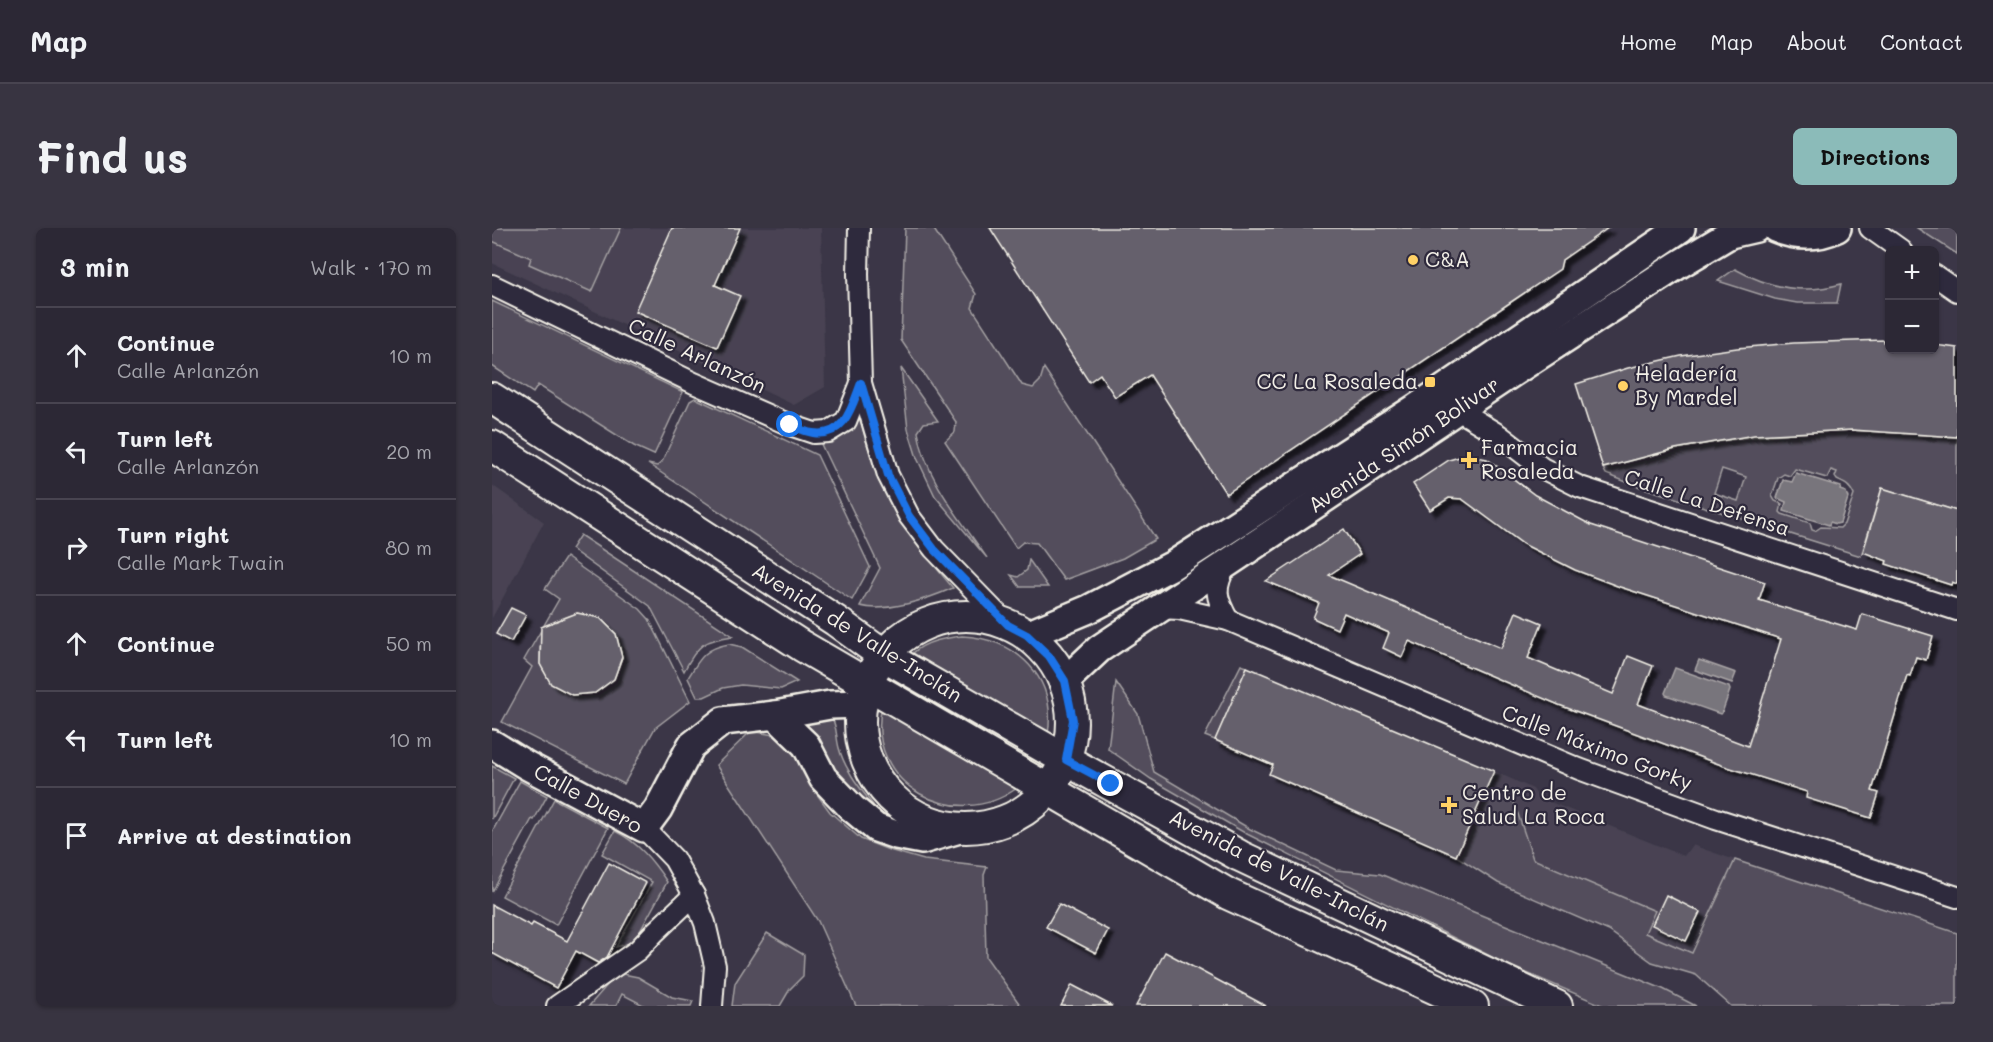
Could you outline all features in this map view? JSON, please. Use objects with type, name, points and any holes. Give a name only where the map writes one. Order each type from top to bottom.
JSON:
[{"type":"main road","name":"Avenida Simón Bolivar","points":[[1018,630],[1089,609],[1173,565],[1416,408],[1681,228]]},
{"type":"main road","name":"Avenida Simón Bolivar","points":[[1065,681],[1099,649],[1159,608],[1686,260],[1730,234],[1756,228]]},
{"type":"main road","points":[[1775,228],[1790,234],[1812,236],[1837,228]]},
{"type":"main road","name":"Avenida de Valle-Inclán","points":[[492,398],[836,621],[883,655],[1066,760],[1240,856],[1557,1006]]},
{"type":"main road","name":"Avenida de Valle-Inclán","points":[[492,446],[802,646],[864,694],[1048,790],[1228,894],[1473,1006]]},
{"type":"main road","points":[[775,715],[806,744],[824,778],[852,808],[876,828],[922,840],[963,828],[998,824],[1034,805],[1048,790],[1066,760],[1073,720],[1065,681],[1049,656],[1018,630],[977,616],[950,617],[925,624],[902,637],[883,655],[864,694],[862,741],[874,775],[897,802],[928,821],[963,828]]},
{"type":"main road","points":[[644,828],[658,809],[691,746],[723,721],[830,705],[864,694]]},
{"type":"main road","name":"Calle Duero","points":[[492,744],[644,828]]},
{"type":"street","points":[[859,228],[861,383],[888,475],[909,516],[934,549],[1018,630]]},
{"type":"street","points":[[1870,228],[1895,246]]},
{"type":"street","points":[[1939,278],[1957,291]]},
{"type":"street","name":"Calle Arlanzón","points":[[492,285],[694,383],[790,425],[814,433],[828,432],[846,421],[861,383]]},
{"type":"street","name":"Calle La Defensa","points":[[1458,410],[1499,435],[1542,468],[1580,487],[1957,610]]},
{"type":"street","points":[[1228,562],[1216,585],[1218,603],[1228,620]]},
{"type":"street","name":"Calle Máximo Gorky","points":[[1159,608],[1179,609],[1228,620],[1579,769],[1716,819],[1957,897]]},
{"type":"street","name":"Calle Duero","points":[[644,828],[674,859],[694,895],[705,923],[715,966],[712,1006]]},
{"type":"street","points":[[557,1006],[638,950],[694,895]]},
{"type":"shaded area","points":[[492,228],[821,228],[825,387],[794,405],[492,263]]},
{"type":"shaded area","points":[[492,228],[621,228],[592,292],[529,264],[531,258],[492,241]]},
{"type":"shaded area","points":[[905,228],[933,228],[976,294],[972,308],[1022,385],[1033,388],[1040,381],[1044,368],[1156,539],[1123,558],[1064,580],[1037,543],[1023,542],[1016,548],[945,441],[955,432],[956,422],[901,340]]},
{"type":"shaded area","points":[[1917,228],[1957,228],[1957,254]]},
{"type":"shaded area","points":[[1735,269],[1761,281],[1786,288],[1813,289],[1841,284],[1837,303],[1797,303],[1775,299],[1718,281]]},
{"type":"shaded area","points":[[492,301],[683,392],[654,455],[634,446],[538,385],[533,393],[492,366]]},
{"type":"shaded area","points":[[901,368],[938,421],[924,423],[918,432],[928,466],[945,498],[987,558],[935,496],[917,458],[908,429]]},
{"type":"shaded area","points":[[695,398],[817,455],[870,567],[852,600],[648,464],[657,466],[662,462],[690,401]]},
{"type":"shaded area","points":[[857,412],[874,465],[894,508],[920,547],[953,588],[895,606],[871,608],[860,606],[880,568],[819,440]]},
{"type":"shaded area","points":[[1852,430],[1957,437],[1957,511],[1882,488],[1861,556],[1634,485],[1606,474],[1603,468],[1695,446],[1820,431]],"holes":[[[1722,469],[1746,477],[1738,501],[1714,493]],[[1795,469],[1827,478],[1831,470],[1837,472],[1835,477],[1837,480],[1851,489],[1854,495],[1844,524],[1840,528],[1821,527],[1815,531],[1812,530],[1810,523],[1780,512],[1782,504],[1775,501],[1772,496],[1778,478],[1784,474],[1790,476]]]},
{"type":"shaded area","points":[[1796,473],[1841,487],[1840,490],[1846,492],[1848,498],[1840,523],[1830,522],[1829,525],[1784,511],[1786,502],[1777,498],[1783,480],[1792,482]]},
{"type":"shaded area","points":[[492,485],[544,522],[492,618]]},
{"type":"shaded area","points":[[580,535],[733,636],[715,639],[703,645],[693,655],[684,671],[650,606],[571,549]]},
{"type":"shaded area","points":[[566,557],[640,609],[649,619],[690,701],[655,728],[624,784],[502,722],[532,667],[524,660],[559,599],[545,589]],"holes":[[[577,613],[600,618],[616,634],[622,657],[614,679],[595,693],[572,695],[551,684],[540,664],[540,648],[555,621]]]},
{"type":"shaded area","points":[[1029,560],[1048,587],[1020,587],[1011,575],[1018,577],[1027,570]]},
{"type":"shaded area","points":[[962,636],[1000,645],[1016,653],[1029,665],[1046,695],[1049,714],[1048,734],[913,653],[930,643]]},
{"type":"shaded area","points":[[729,644],[742,647],[797,682],[781,689],[741,685],[723,688],[704,697],[697,697],[688,678],[692,671],[709,651]]},
{"type":"shaded area","points":[[1699,660],[1736,673],[1732,683],[1695,670]]},
{"type":"shaded area","points":[[1241,665],[1247,667],[1215,740],[1205,736]]},
{"type":"shaded area","name":"Centro de Salud La Roca","points":[[1247,667],[1494,771],[1533,789],[1538,797],[1684,856],[1692,845],[1735,860],[1693,953],[1456,856],[1269,774],[1273,765],[1215,740]]},
{"type":"shaded area","points":[[1675,668],[1729,687],[1722,713],[1666,695]]},
{"type":"shaded area","points":[[898,678],[1034,756],[1028,766],[894,686]]},
{"type":"shaded area","points":[[1116,682],[1138,714],[1154,772],[1250,829],[1336,870],[1380,874],[1663,989],[1696,1006],[1604,1006],[1506,964],[1245,833],[1151,779],[1108,749]]},
{"type":"shaded area","points":[[882,706],[1017,788],[993,801],[967,806],[942,803],[920,793],[900,778],[887,758],[880,734]]},
{"type":"shaded area","points":[[831,716],[845,764],[873,805],[868,813],[850,798],[796,721]]},
{"type":"shaded area","points":[[751,731],[774,735],[792,746],[811,786],[830,812],[861,839],[924,860],[987,867],[984,875],[986,957],[1021,1006],[856,1006],[818,921],[716,765]]},
{"type":"shaded area","points":[[492,766],[514,778],[492,819]]},
{"type":"shaded area","points":[[520,781],[547,796],[492,892],[492,832]]},
{"type":"shaded area","points":[[1485,789],[1514,802],[1533,859],[1655,911],[1645,933],[1692,953],[1735,860],[1957,933],[1957,1006],[1731,1006],[1696,975],[1652,962],[1609,931],[1498,883],[1456,856]]},
{"type":"shaded area","points":[[554,799],[608,828],[556,925],[502,896]]},
{"type":"shaded area","points":[[615,831],[644,853],[667,882],[634,942],[616,947],[652,882],[602,854]]},
{"type":"shaded area","points":[[767,933],[804,955],[803,976],[790,989],[780,1006],[732,1006],[735,983]]},
{"type":"shaded area","points":[[623,974],[638,977],[672,997],[693,1001],[691,1006],[645,1006],[622,994],[616,1006],[589,1006],[609,983]]},
{"type":"building","points":[[672,228],[740,228],[715,285],[740,296],[717,347],[635,311]]},
{"type":"building","points":[[990,228],[1608,228],[1562,260],[1560,269],[1226,494],[1150,375],[1115,397],[1100,374],[1089,382]]},
{"type":"building","points":[[1884,340],[1885,354],[1939,354],[1939,346],[1957,348],[1957,437],[1852,430],[1754,435],[1675,449],[1603,468],[1576,384],[1628,368],[1681,356],[1794,343]]},
{"type":"building","points":[[1466,455],[1487,459],[1535,495],[1591,525],[1765,582],[1759,600],[1857,630],[1862,614],[1933,636],[1926,660],[1916,657],[1910,676],[1907,675],[1872,791],[1879,793],[1871,818],[1806,798],[1807,792],[1724,766],[1559,705],[1409,641],[1402,657],[1383,648],[1389,633],[1344,613],[1337,629],[1313,618],[1319,603],[1266,581],[1344,529],[1360,554],[1329,575],[1501,648],[1516,612],[1542,623],[1528,658],[1613,694],[1628,656],[1653,666],[1638,704],[1748,746],[1781,639],[1620,587],[1575,570],[1523,544],[1462,499],[1449,498],[1430,510],[1413,484],[1449,460]]},
{"type":"building","points":[[1882,488],[1957,511],[1957,584],[1952,582],[1951,585],[1886,564],[1887,561],[1863,552]]},
{"type":"building","points":[[511,608],[526,615],[511,642],[496,634]]},
{"type":"building","points":[[577,613],[600,618],[616,634],[622,657],[614,679],[595,693],[572,695],[551,684],[540,664],[541,627]]},
{"type":"building","points":[[1247,667],[1494,771],[1456,856],[1269,774],[1273,765],[1215,740]]},
{"type":"building","points":[[609,863],[646,883],[607,957],[598,963],[576,951],[556,988],[492,953],[492,905],[531,926],[533,923],[567,941]]},
{"type":"building","points":[[1666,895],[1700,912],[1686,941],[1652,925]]},
{"type":"building","points":[[1059,904],[1108,930],[1096,953],[1046,927]]},
{"type":"building","points":[[1165,952],[1266,1006],[1136,1006]]},
{"type":"building","points":[[1072,985],[1112,1006],[1061,1006]]},
{"type":"place","name":"C&A","points":[[1413,260]]},
{"type":"place","name":"CC La Rosaleda","points":[[1430,382]]},
{"type":"place","name":"Heladería By Mardel","points":[[1623,386]]},
{"type":"place","name":"Farmacia Rosaleda","points":[[1469,460]]},
{"type":"place","name":"Centro de Salud La Roca","points":[[1449,805]]},
{"type":"route","points":[[790,425],[814,433],[828,432],[846,421],[861,383],[888,475],[909,516],[934,549],[1008,625],[1027,635],[1049,656],[1065,681],[1073,720],[1066,760],[1111,784]]}]
